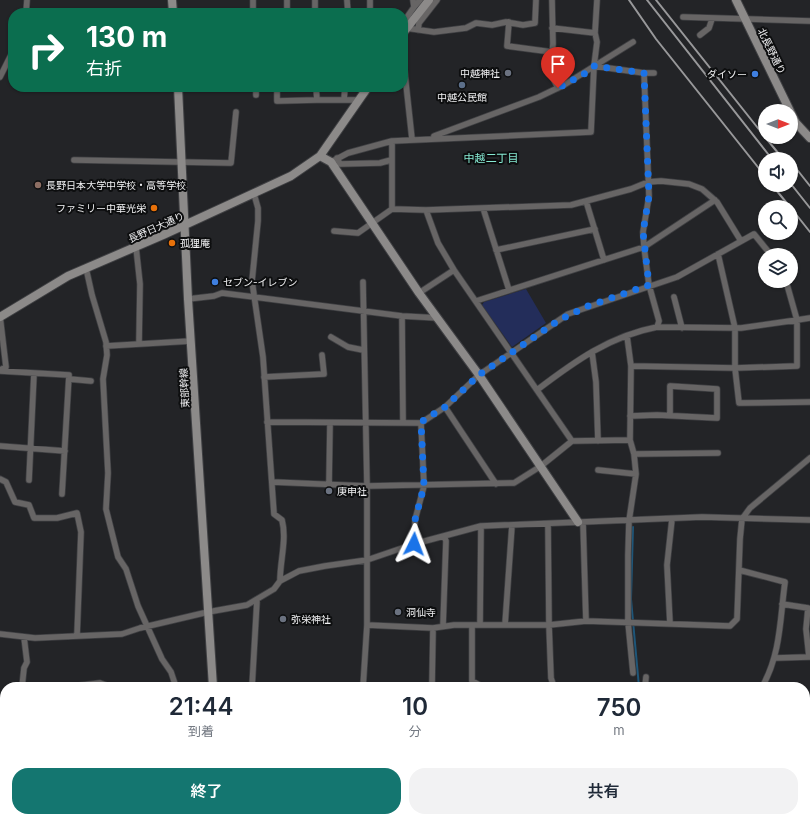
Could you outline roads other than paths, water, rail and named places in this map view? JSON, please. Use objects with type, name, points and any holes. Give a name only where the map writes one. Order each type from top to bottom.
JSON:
[{"type":"street","points":[[413,0],[414,8]]},
{"type":"street","points":[[408,16],[420,0]]},
{"type":"street","points":[[408,27],[429,0]]},
{"type":"street","points":[[418,30],[419,23],[437,0]]},
{"type":"street","points":[[408,31],[418,30],[434,32],[466,28],[476,24],[492,25],[509,22],[523,25],[535,23],[536,0]]},
{"type":"street","points":[[552,0],[552,52],[550,72],[558,88]]},
{"type":"street","points":[[334,160],[348,152],[392,140],[591,132],[594,66],[598,42],[595,32],[597,0]]},
{"type":"street","name":"北長野通り","points":[[736,0],[787,104]]},
{"type":"street","points":[[683,17],[810,21]]},
{"type":"street","points":[[700,35],[709,28],[712,19]]},
{"type":"street","points":[[509,22],[507,46],[552,52]]},
{"type":"street","points":[[552,28],[595,32]]},
{"type":"street","points":[[434,136],[539,97],[584,74],[594,66],[633,42]]},
{"type":"street","points":[[0,77],[8,61]]},
{"type":"street","points":[[594,66],[654,73]]},
{"type":"street","points":[[644,73],[648,208],[643,232],[649,285],[659,321],[657,327]]},
{"type":"street","name":"東部幹線","points":[[178,92],[188,299],[213,682]]},
{"type":"street","points":[[277,92],[278,101],[359,100]]},
{"type":"street","points":[[316,92],[317,100]]},
{"type":"street","points":[[344,100],[345,92]]},
{"type":"street","points":[[365,92],[320,156],[334,160],[340,164],[380,163],[392,160]]},
{"type":"street","points":[[407,92],[412,139]]},
{"type":"street","points":[[74,160],[231,163],[236,112]]},
{"type":"street","name":"北長野通り","points":[[798,125],[810,138]]},
{"type":"street","points":[[392,140],[392,209]]},
{"type":"street","name":"長野日大通り","points":[[0,317],[54,284],[86,268],[254,194],[291,176],[320,156]]},
{"type":"street","points":[[334,160],[419,293],[479,375],[580,522],[586,621]]},
{"type":"street","points":[[334,231],[358,233],[392,209],[426,210],[571,205],[648,182],[660,181],[697,186],[714,200],[741,241]]},
{"type":"street","points":[[254,194],[258,208],[258,221],[252,264],[252,281],[264,377],[274,514],[282,520],[284,527],[280,582]]},
{"type":"street","points":[[476,302],[644,247],[714,200]]},
{"type":"street","points":[[586,201],[604,260]]},
{"type":"street","points":[[483,208],[509,290]]},
{"type":"street","points":[[426,210],[438,243],[454,270],[572,441]]},
{"type":"street","points":[[496,250],[594,229]]},
{"type":"street","points":[[268,422],[421,422],[445,407],[479,375],[568,314],[677,276],[754,234],[765,248]]},
{"type":"street","points":[[136,247],[140,284],[139,344]]},
{"type":"street","points":[[718,254],[735,328],[735,368],[739,403],[810,402]]},
{"type":"street","points":[[86,268],[107,355],[103,379],[108,473],[106,509],[118,557],[126,569],[138,606],[162,659],[171,672],[174,682]]},
{"type":"street","points":[[419,293],[454,270]]},
{"type":"street","points":[[363,282],[363,350],[367,486],[367,625],[363,682]]},
{"type":"street","points":[[632,366],[735,368],[797,366],[797,320],[788,288]]},
{"type":"street","points":[[188,299],[214,296],[222,293],[402,316],[438,318]]},
{"type":"street","points":[[674,297],[682,328]]},
{"type":"street","points":[[402,316],[403,422]]},
{"type":"street","points":[[0,317],[6,367],[0,371]]},
{"type":"street","points":[[538,390],[604,344],[627,336],[632,332],[657,327],[735,328],[810,318]]},
{"type":"street","points":[[627,336],[632,366],[630,440],[634,454],[636,474],[629,521],[631,622],[634,673]]},
{"type":"street","points":[[331,337],[348,347],[363,350]]},
{"type":"street","points":[[106,346],[191,341]]},
{"type":"street","points":[[592,352],[596,382],[598,440]]},
{"type":"street","points":[[264,377],[324,374],[322,355]]},
{"type":"street","points":[[0,371],[69,375],[62,494]]},
{"type":"street","points":[[28,480],[34,373]]},
{"type":"street","points":[[69,379],[91,381]]},
{"type":"street","points":[[630,416],[670,415],[717,418],[717,389],[670,386],[670,415]]},
{"type":"street","points":[[445,407],[496,484]]},
{"type":"street","points":[[329,485],[330,422]]},
{"type":"street","points":[[414,544],[415,520],[424,486],[421,422]]},
{"type":"street","points":[[272,482],[367,486],[514,483],[541,466],[572,441],[630,440]]},
{"type":"street","points":[[0,446],[65,451]]},
{"type":"street","points":[[634,454],[650,452],[718,453]]},
{"type":"street","points":[[367,625],[433,628],[443,626],[472,625],[549,625],[586,621],[730,626],[737,619],[742,519],[750,508],[810,458]]},
{"type":"street","points":[[598,470],[636,474]]},
{"type":"street","points":[[0,479],[6,482],[15,502],[29,505],[34,518],[57,518],[77,513],[81,532],[77,636]]},
{"type":"street","points":[[0,634],[24,637],[122,634],[208,612],[238,608],[257,600],[280,582],[299,572],[309,569],[367,560],[414,544],[481,526],[702,517],[810,520]]},
{"type":"street","points":[[670,624],[668,565],[672,519]]},
{"type":"street","points":[[548,524],[549,625],[553,682]]},
{"type":"street","points":[[505,625],[512,525]]},
{"type":"street","points":[[480,625],[481,526]]},
{"type":"street","points":[[443,626],[446,541],[444,536]]},
{"type":"street","points":[[739,570],[785,582],[779,642],[775,658],[764,682]]},
{"type":"street","points":[[252,682],[257,600]]},
{"type":"street","points":[[775,658],[809,656],[806,629],[808,608],[782,604]]},
{"type":"street","points":[[472,625],[472,681],[474,682]]},
{"type":"street","points":[[432,682],[433,628]]},
{"type":"street","points":[[23,682],[24,668],[27,662],[24,637]]},
{"type":"street","points":[[646,677],[646,682]]},
{"type":"waterway","points":[[633,527],[631,599],[639,682]]},
{"type":"railway","points":[[629,0],[656,39],[758,167]]},
{"type":"railway","points":[[647,0],[766,152]]},
{"type":"railway","points":[[656,0],[758,128]]},
{"type":"railway","points":[[771,144],[777,152]]},
{"type":"railway","points":[[798,171],[810,186]]},
{"type":"railway","points":[[778,192],[784,200]]},
{"type":"railway","points":[[797,192],[810,208]]},
{"type":"railway","points":[[798,217],[810,232]]},
{"type":"place","name":"中越神社","points":[[508,73]]},
{"type":"place","name":"ダイソー","points":[[755,74]]},
{"type":"place","name":"中越公民館","points":[[462,85]]},
{"type":"place","name":"長野日本大学中学校・高等学校","points":[[38,185]]},
{"type":"place","name":"ファミリー中華光栄","points":[[154,208]]},
{"type":"place","name":"孤狸庵","points":[[172,243]]},
{"type":"place","name":"セブン-イレブン","points":[[215,282]]},
{"type":"place","name":"庚申社","points":[[329,491]]},
{"type":"place","name":"洞仙寺","points":[[398,612]]},
{"type":"place","name":"弥栄神社","points":[[283,619]]},
{"type":"district","name":"中越二丁目","points":[[491,158]]}]
